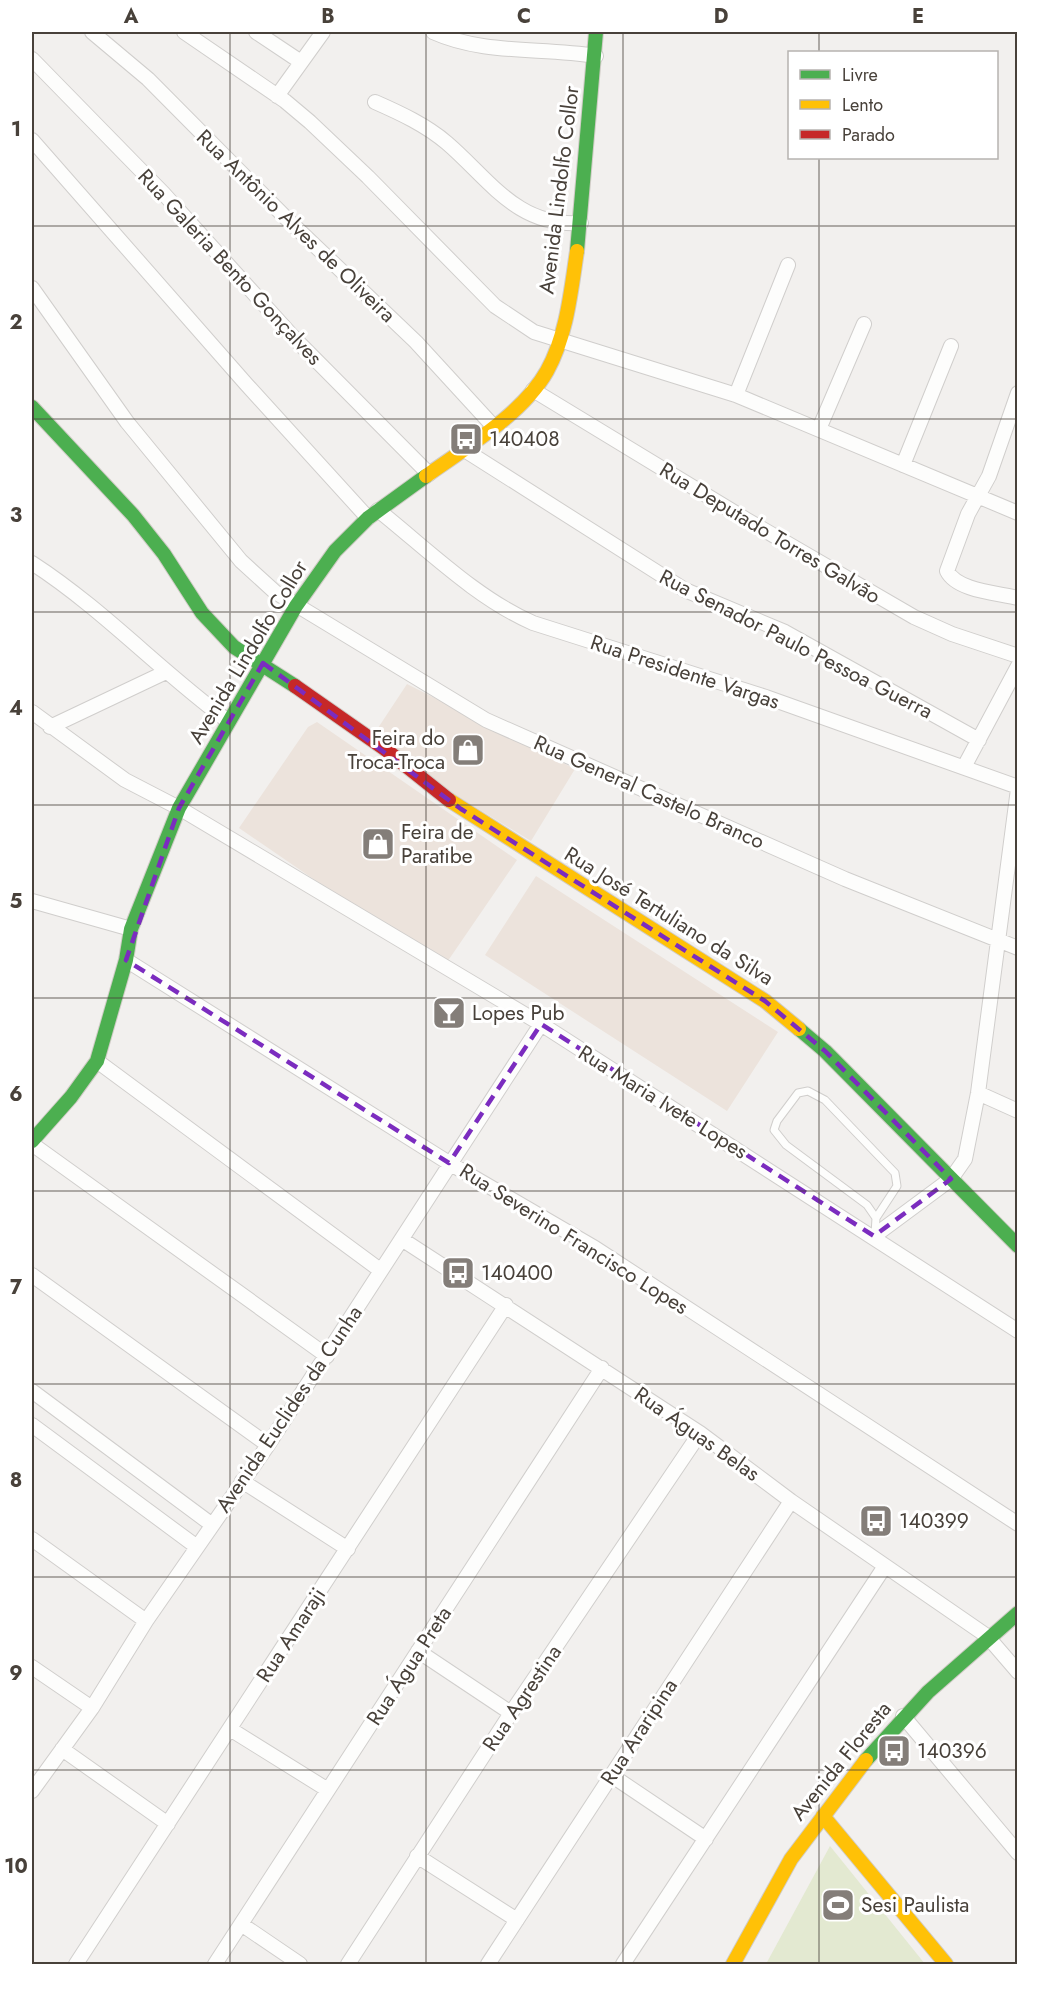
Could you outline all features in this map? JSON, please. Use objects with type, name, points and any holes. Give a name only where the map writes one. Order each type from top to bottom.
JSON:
[{"type":"street","name":"Rua Antônio Alves de Oliveira","points":[[92,32],[147,79],[287,219],[416,342],[494,427]]},
{"type":"street","points":[[184,32],[277,96],[338,147],[495,306],[534,332],[559,342],[736,395],[1017,513]]},
{"type":"street","points":[[256,32],[301,62]]},
{"type":"street","points":[[277,96],[323,32]]},
{"type":"street","points":[[432,32],[464,43],[498,48],[596,56]]},
{"type":"street","name":"Avenida Lindolfo Collor","points":[[32,1142],[71,1097],[97,1061],[126,960],[131,929],[179,808],[296,606],[335,551],[373,514],[494,427],[533,390],[546,371],[559,342],[581,224],[596,56],[596,32]]},
{"type":"street","name":"Rua Galeria Bento Gonçalves","points":[[32,59],[164,194],[296,339],[429,474]]},
{"type":"street","points":[[375,102],[407,116],[446,142],[518,209],[541,219],[581,224]]},
{"type":"street","name":"Rua Presidente Vargas","points":[[32,140],[247,385],[373,514],[510,613],[533,623],[745,690],[1017,788]]},
{"type":"street","points":[[736,395],[788,265]]},
{"type":"street","name":"Rua General Castelo Branco","points":[[32,288],[127,422],[241,561],[275,592],[486,720],[845,879],[1017,948]]},
{"type":"street","points":[[819,429],[864,324]]},
{"type":"street","points":[[903,465],[951,346]]},
{"type":"street","name":"Rua Deputado Torres Galvão","points":[[533,390],[896,607],[952,634],[1017,656]]},
{"type":"street","points":[[1017,393],[989,476],[968,514],[947,571],[954,580],[962,584],[1017,598]]},
{"type":"street","name":"Rua José Tertuliano da Silva","points":[[32,407],[143,528],[213,627],[234,647],[263,663],[385,748],[461,809],[765,1001],[825,1051],[1017,1246]]},
{"type":"street","name":"Rua Senador Paulo Pessoa Guerra","points":[[463,449],[685,590],[785,632],[979,740]]},
{"type":"street","points":[[32,563],[108,619],[166,672],[228,722]]},
{"type":"street","points":[[963,767],[1017,666]]},
{"type":"street","points":[[50,727],[166,672]]},
{"type":"street","name":"Rua Maria Ivete Lopes","points":[[32,712],[125,780],[179,808],[540,1024],[874,1236],[1017,1331]]},
{"type":"street","points":[[874,1236],[951,1179],[965,1160],[978,1093],[1017,788]]},
{"type":"street","points":[[32,901],[131,929]]},
{"type":"street","name":"Rua Severino Francisco Lopes","points":[[126,960],[449,1163],[595,1248],[1017,1524]]},
{"type":"street","name":"Avenida Euclides da Cunha","points":[[32,1791],[92,1708],[146,1621],[327,1356],[380,1270],[403,1240],[449,1163],[540,1024]]},
{"type":"street","points":[[97,1061],[380,1270]]},
{"type":"street","points":[[978,1093],[1017,1111]]},
{"type":"street","points":[[32,1142],[327,1356]]},
{"type":"street","name":"Rua Águas Belas","points":[[403,1240],[700,1433],[791,1501],[987,1636],[1017,1672]]},
{"type":"street","points":[[32,1275],[268,1445]]},
{"type":"street","name":"Rua Amaraji","points":[[76,1965],[506,1305]]},
{"type":"street","name":"Rua Água Preta","points":[[215,1965],[602,1368]]},
{"type":"street","points":[[32,1391],[211,1524]]},
{"type":"street","points":[[32,1425],[197,1547]]},
{"type":"street","name":"Rua Agrestina","points":[[348,1965],[511,1713],[700,1433]]},
{"type":"street","points":[[242,1480],[348,1549]]},
{"type":"street","name":"Rua Araripina","points":[[488,1965],[791,1501]]},
{"type":"street","points":[[32,1539],[146,1621]]},
{"type":"street","points":[[623,1965],[885,1566]]},
{"type":"street","name":"Avenida Floresta","points":[[733,1965],[799,1847],[903,1716],[987,1636],[1017,1613]]},
{"type":"street","points":[[418,1651],[511,1713]]},
{"type":"street","points":[[32,1667],[92,1708]]},
{"type":"street","points":[[903,1716],[1017,1853]]},
{"type":"street","points":[[230,1729],[328,1790]]},
{"type":"street","points":[[62,1749],[168,1824]]},
{"type":"street","points":[[611,1775],[706,1839]]},
{"type":"street","points":[[823,1816],[946,1965]]},
{"type":"street","points":[[417,1856],[517,1920]]},
{"type":"street","points":[[241,1924],[300,1965]]},
{"type":"lane","points":[[874,1236],[876,1218],[897,1186],[895,1173],[825,1100],[808,1091],[798,1093],[777,1121],[774,1130],[786,1145],[867,1205],[876,1218]]},
{"type":"highlighted area","points":[[263,663],[461,809],[765,1001],[825,1051],[951,1179],[874,1236],[541,1024],[449,1163],[126,960],[179,808]]},
{"type":"shaded area","name":"Feira do Troca-Troca","points":[[407,684],[575,769],[531,841],[439,785],[376,731]]},
{"type":"shaded area","name":"Feira de Paratibe","points":[[317,722],[517,860],[443,968],[239,828],[308,727]]},
{"type":"shaded area","points":[[536,876],[778,1032],[727,1111],[485,955]]},
{"type":"green space","name":"Sesi Paulista","points":[[830,1846],[925,1964],[766,1964]]},
{"type":"traffic: fast","points":[[577,251],[596,32]]},
{"type":"traffic: fast","points":[[32,407],[133,515],[164,554],[202,613],[234,647],[295,686]]},
{"type":"traffic: fast","points":[[32,1141],[71,1097],[97,1061],[126,960],[131,929],[179,808],[296,606],[335,551],[368,518],[426,476]]},
{"type":"traffic: fast","points":[[799,1029],[825,1051],[1018,1246]]},
{"type":"traffic: fast","points":[[866,1760],[928,1692],[1018,1613]]},
{"type":"traffic: slow","points":[[426,476],[492,429],[537,387],[554,357],[564,327],[577,251]]},
{"type":"traffic: slow","points":[[449,800],[765,1001],[799,1029]]},
{"type":"traffic: slow","points":[[733,1964],[791,1859],[866,1760]]},
{"type":"traffic: slow","points":[[823,1816],[946,1964]]},
{"type":"traffic: jam","points":[[295,686],[385,749],[449,800]]},
{"type":"place","name":"140408","points":[[466,439]]},
{"type":"place","name":"Feira do Troca-Troca","points":[[468,750]]},
{"type":"place","name":"Feira de Paratibe","points":[[378,844]]},
{"type":"place","name":"Lopes Pub","points":[[449,1013]]},
{"type":"place","name":"140400","points":[[458,1273]]},
{"type":"place","name":"140399","points":[[876,1521]]},
{"type":"place","name":"140396","points":[[894,1751]]},
{"type":"place","name":"Sesi Paulista","points":[[838,1905]]}]
